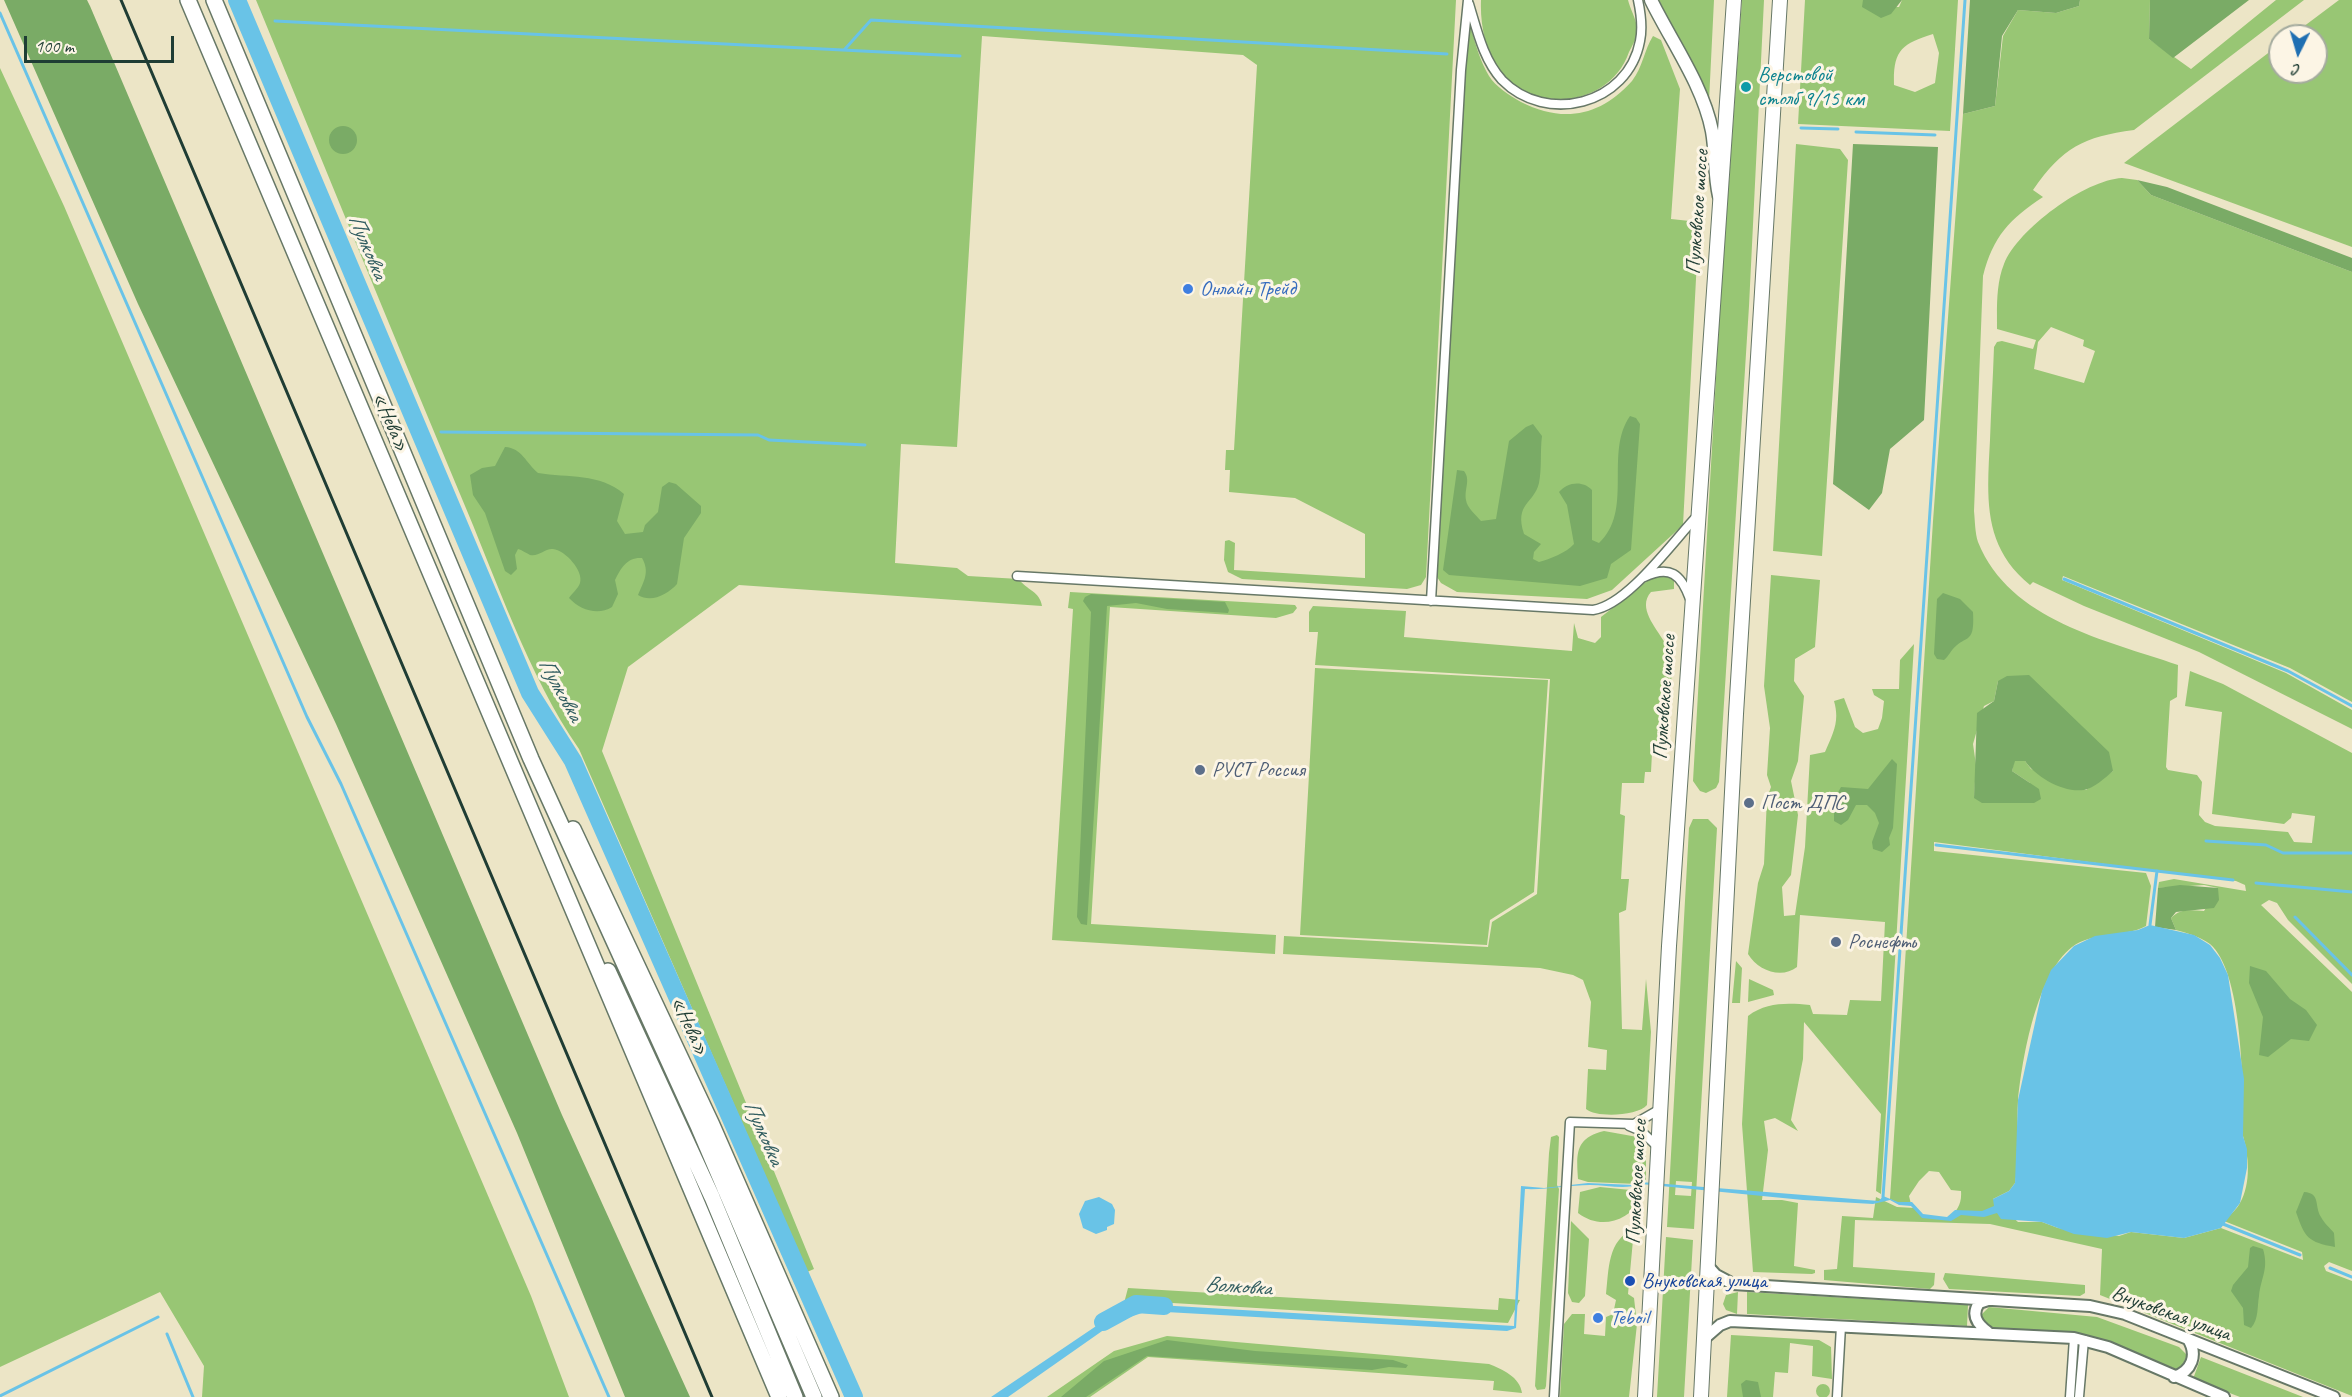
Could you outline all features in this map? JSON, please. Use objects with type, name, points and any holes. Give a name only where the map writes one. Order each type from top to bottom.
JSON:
[{"type":"highway","name":"«Нева»","points":[[188,0],[779,1397]]},
{"type":"highway","name":"«Нева»","points":[[214,0],[571,852],[699,1128],[814,1397]]},
{"type":"highway","name":"Пулковское шоссе","points":[[1645,1397],[1660,1150],[1669,946],[1692,606],[1701,513],[1719,200],[1734,0]]},
{"type":"highway","points":[[1701,1397],[1736,714],[1780,0]]},
{"type":"highway","name":"«Нева»","points":[[500,678],[540,756],[712,1125],[831,1397]]},
{"type":"highway","name":"«Нева»","points":[[553,861],[570,889],[684,1135],[795,1397]]},
{"type":"main road","points":[[1651,0],[1706,111],[1712,131],[1713,173],[1719,200]]},
{"type":"street","points":[[1468,1],[1488,61],[1503,80],[1537,102],[1563,105],[1593,99],[1615,85],[1628,70],[1640,43],[1642,24],[1638,0]]},
{"type":"street","points":[[1431,601],[1460,81],[1468,1]]},
{"type":"street","points":[[1017,576],[1593,610],[1615,600],[1666,554],[1701,513]]},
{"type":"street","points":[[1638,579],[1656,572],[1671,572],[1684,585],[1692,606]]},
{"type":"street","points":[[1554,1397],[1570,1122],[1626,1125],[1641,1122],[1662,1107]]},
{"type":"street","points":[[1626,1125],[1641,1131],[1660,1150]]},
{"type":"street","name":"Внуковская улица","points":[[1707,1265],[1716,1275],[1733,1284],[2090,1306],[2125,1314],[2334,1397]]},
{"type":"street","points":[[1988,1332],[1978,1324],[1975,1312],[1979,1303],[1991,1299]]},
{"type":"street","points":[[1705,1338],[1713,1329],[1731,1321],[1988,1332],[2079,1339],[2108,1347],[2224,1397]]},
{"type":"street","points":[[1837,1397],[1841,1326]]},
{"type":"street","points":[[2070,1397],[2079,1339]]},
{"type":"street","points":[[2079,1339],[2079,1397]]},
{"type":"street","points":[[2174,1377],[2187,1371],[2193,1359],[2192,1345],[2188,1339]]},
{"type":"green space","points":[[4,0],[87,0],[90,6],[562,1115],[690,1397],[625,1397],[517,1133],[336,724],[138,304]]},
{"type":"green space","points":[[256,0],[1456,0],[1426,577],[1421,585],[1407,589],[1242,579],[1228,572],[1224,560],[1225,541],[1229,540],[1235,543],[1234,570],[1365,578],[1365,534],[1295,498],[1229,492],[1230,470],[1225,470],[1226,450],[1234,450],[1257,65],[1243,55],[982,36],[957,447],[901,444],[895,563],[957,568],[968,576],[1019,579],[1039,597],[1042,606],[739,585],[628,667],[602,751],[814,1269],[807,1272],[579,749],[528,658]]},
{"type":"green space","points":[[1481,0],[1628,0],[1636,24],[1636,36],[1620,70],[1606,84],[1589,94],[1550,99],[1531,94],[1514,85],[1494,63],[1484,37]]},
{"type":"green space","points":[[1659,0],[1714,0],[1709,101]]},
{"type":"green space","points":[[1742,0],[1764,0],[1749,306],[1719,782],[1716,788],[1706,793],[1700,791],[1693,781],[1720,307]]},
{"type":"green space","points":[[1805,0],[1863,0],[1863,7],[1899,7],[1902,0],[1958,0],[1950,131],[1798,124]],"holes":[[[1933,34],[1939,53],[1935,83],[1915,92],[1894,85],[1897,57],[1901,50],[1913,41]]]},
{"type":"green space","points":[[1863,0],[1902,0],[1891,14],[1881,18],[1862,7]]},
{"type":"green space","points":[[1970,0],[2080,0],[2079,6],[2056,13],[2018,10],[2002,36],[1995,106],[1963,114]]},
{"type":"green space","points":[[2080,0],[2150,0],[2149,39],[2191,69],[2276,0],[2304,0],[2273,24],[2268,24],[2268,28],[2134,130],[2101,136],[2076,146],[2065,154],[2054,163],[2033,190],[2043,197],[2012,221],[1998,239],[1983,276],[1974,511],[1978,542],[1993,569],[2013,591],[2036,609],[2092,636],[2178,665],[2177,697],[2170,701],[2166,767],[2168,770],[2197,775],[2202,782],[2199,815],[2205,822],[2215,826],[2288,832],[2294,842],[2312,843],[2315,816],[2292,813],[2291,818],[2284,824],[2212,814],[2222,712],[2185,706],[2190,671],[2223,684],[2352,753],[2352,984],[2288,920],[2277,903],[2269,900],[2261,905],[2352,992],[2352,1271],[2329,1262],[2324,1266],[2326,1271],[2352,1281],[2352,1396],[2100,1295],[2102,1249],[1990,1224],[1855,1220],[1853,1267],[1935,1273],[1934,1285],[1930,1289],[1824,1280],[1824,1270],[1837,1269],[1842,1216],[1873,1218],[1876,1197],[1897,1207],[1915,1208],[1923,1216],[1948,1219],[1961,1200],[1961,1191],[1951,1190],[1939,1172],[1929,1171],[1909,1196],[1911,1204],[1898,1203],[1890,1199],[1933,521],[1963,114],[1995,106],[2003,36],[2018,10],[2056,13],[2079,6]],"holes":[[[1998,681],[2113,771],[2086,790],[2031,769],[2025,761],[2014,761],[2012,771],[2030,783],[1974,798],[1976,765],[1973,744],[1984,706],[1994,701]],[[1934,842],[2236,881],[2245,885],[2246,891],[2174,879],[2159,882],[2158,888],[2204,885],[2218,888],[2204,911],[2182,911],[2171,918],[2176,930],[2210,944],[2221,959],[2230,980],[2235,1006],[2242,1064],[2243,1136],[2248,1170],[2244,1195],[2237,1208],[2224,1221],[2302,1252],[2303,1260],[2221,1228],[2184,1238],[2131,1232],[2119,1236],[2058,1228],[2042,1222],[2018,1222],[1993,1199],[2009,1191],[2015,1183],[2018,1163],[2018,1101],[2023,1063],[2033,1018],[2041,996],[2049,976],[2072,947],[2099,936],[2128,932],[2146,926],[2151,886],[2146,873],[1934,851]]]},
{"type":"green space","points":[[2150,0],[2249,0],[2173,58],[2149,39]]},
{"type":"green space","points":[[2339,0],[2352,0],[2352,247],[2124,163],[2268,53],[2268,84],[2328,84],[2328,24],[2307,24]]},
{"type":"green space","points":[[1467,28],[1471,29],[1481,59],[1492,80],[1512,97],[1536,109],[1551,113],[1580,113],[1607,102],[1632,81],[1653,36],[1661,40],[1680,89],[1671,219],[1699,222],[1683,525],[1612,590],[1587,599],[1457,592],[1441,583],[1437,577]]},
{"type":"green space","points":[[0,68],[64,206],[531,1296],[569,1397],[202,1397],[204,1366],[160,1292],[0,1367]]},
{"type":"green space","points":[[343,126],[353,130],[357,140],[353,150],[343,154],[333,150],[329,140],[333,130]]},
{"type":"green space","points":[[1796,144],[1840,149],[1848,160],[1822,556],[1773,551]]},
{"type":"green space","points":[[1853,144],[1938,147],[1924,420],[1890,449],[1882,493],[1869,510],[1833,484]]},
{"type":"green space","points":[[2122,178],[2137,180],[2151,195],[2352,272],[2352,702],[2290,668],[2063,576],[2062,580],[2286,673],[2352,710],[2352,729],[2199,652],[2084,606],[2033,582],[2030,585],[2014,570],[1995,537],[1988,481],[1994,347],[1997,342],[2002,341],[2033,349],[2036,340],[1997,329],[1997,296],[2001,272],[2012,250],[2038,222],[2072,197],[2107,181]],"holes":[[[2051,327],[2084,340],[2083,346],[2095,351],[2084,383],[2034,369],[2038,342]]]},
{"type":"green space","points":[[2137,180],[2167,187],[2352,258],[2352,272],[2151,195]]},
{"type":"green space","points":[[1630,416],[1636,418],[1640,424],[1631,550],[1611,564],[1607,578],[1580,586],[1449,575],[1443,570],[1457,470],[1464,471],[1466,474],[1466,500],[1470,509],[1481,521],[1496,519],[1509,441],[1533,424],[1542,436],[1540,477],[1537,490],[1521,516],[1524,534],[1541,544],[1534,552],[1533,559],[1539,562],[1548,559],[1574,544],[1567,505],[1559,492],[1571,484],[1584,485],[1592,490],[1592,540],[1599,543],[1609,530],[1615,515],[1619,447]]},
{"type":"green space","points":[[505,447],[520,453],[538,473],[594,479],[615,487],[624,494],[617,521],[625,534],[643,532],[645,525],[658,512],[662,487],[669,482],[676,484],[701,506],[701,513],[684,538],[677,584],[659,597],[648,598],[638,595],[646,568],[642,558],[632,559],[622,568],[615,580],[618,594],[612,607],[595,611],[578,606],[569,598],[580,583],[579,573],[568,557],[558,550],[550,549],[530,555],[518,549],[515,555],[517,569],[511,575],[505,571],[485,513],[473,495],[470,475],[482,468],[495,466]]},
{"type":"green space","points":[[1656,574],[1664,574],[1674,579],[1674,589],[1651,592],[1646,607],[1652,623],[1670,654],[1672,676],[1668,706],[1661,734],[1652,753],[1651,772],[1645,772],[1644,783],[1622,783],[1620,814],[1625,816],[1621,879],[1629,879],[1626,910],[1619,913],[1622,1029],[1642,1030],[1646,979],[1651,1032],[1647,1105],[1635,1112],[1607,1115],[1586,1109],[1588,1069],[1606,1070],[1607,1050],[1588,1047],[1591,1002],[1583,980],[1573,975],[1540,968],[1283,954],[1284,936],[1488,947],[1492,922],[1537,894],[1550,679],[1315,665],[1318,632],[1309,632],[1309,612],[1313,606],[1406,611],[1404,637],[1572,651],[1574,623],[1578,638],[1595,643],[1601,637],[1601,617]]},
{"type":"green space","points":[[1771,575],[1820,580],[1815,647],[1795,659],[1794,681],[1804,696],[1798,761],[1791,781],[1798,815],[1791,875],[1782,887],[1784,916],[1795,915],[1805,847],[1810,755],[1825,752],[1836,721],[1834,701],[1844,698],[1855,727],[1863,733],[1878,729],[1884,701],[1874,695],[1872,689],[1899,689],[1900,660],[1914,644],[1881,1194],[1876,1191],[1881,1114],[1804,1022],[1803,1059],[1791,1120],[1798,1131],[1775,1118],[1764,1121],[1768,1150],[1762,1200],[1798,1203],[1794,1266],[1815,1270],[1812,1274],[1753,1272],[1742,1124],[1748,1016],[1762,1008],[1785,1004],[1810,1005],[1813,1014],[1847,1015],[1850,1000],[1881,1001],[1885,922],[1800,915],[1797,967],[1791,971],[1778,973],[1764,969],[1748,954],[1758,883],[1764,864],[1767,798],[1771,787],[1767,775],[1770,728],[1764,686]]},
{"type":"green space","points":[[1070,592],[1295,605],[1297,608],[1293,613],[1276,618],[1110,607],[1091,924],[1276,935],[1275,954],[1052,940],[1073,609],[1068,608]]},
{"type":"green space","points":[[1943,593],[1960,599],[1973,612],[1971,635],[1955,647],[1944,660],[1937,659],[1934,654],[1937,599]]},
{"type":"green space","points":[[1091,594],[1225,602],[1229,610],[1228,613],[1167,609],[1136,603],[1107,606],[1087,925],[1081,924],[1077,917],[1091,612],[1083,601]]},
{"type":"green space","points":[[1315,668],[1548,680],[1534,892],[1490,920],[1487,945],[1300,935]]},
{"type":"green space","points":[[2029,675],[2109,752],[2113,771],[2092,787],[2076,790],[2051,783],[2036,773],[2025,761],[2015,761],[2012,771],[2039,789],[2041,799],[2034,803],[1982,803],[1974,798],[1977,713],[1994,701],[1998,681],[2007,676]]},
{"type":"green space","points":[[1892,759],[1897,764],[1893,828],[1889,838],[1890,845],[1882,852],[1873,849],[1872,842],[1879,823],[1875,813],[1867,805],[1856,805],[1848,820],[1841,825],[1834,821],[1834,800],[1841,787],[1868,789]]},
{"type":"green space","points":[[1693,819],[1708,819],[1717,828],[1694,1229],[1667,1227],[1689,828]],"holes":[[[1676,1181],[1692,1182],[1691,1196],[1675,1195]]]},
{"type":"green space","points":[[2180,885],[2218,888],[2219,900],[2214,908],[2176,912],[2171,918],[2176,930],[2155,927],[2158,888]]},
{"type":"green space","points":[[1736,961],[1742,968],[1740,1003],[1732,1003]]},
{"type":"green space","points":[[2250,966],[2266,971],[2290,999],[2306,1010],[2317,1025],[2309,1041],[2291,1039],[2268,1057],[2259,1055],[2263,1017],[2249,983]]},
{"type":"green space","points":[[1749,979],[1773,990],[1774,995],[1748,1002]]},
{"type":"green space","points":[[1604,1131],[1643,1138],[1646,1153],[1646,1180],[1639,1181],[1638,1184],[1588,1182],[1578,1179],[1577,1161],[1583,1142]]},
{"type":"green space","points":[[1557,1135],[1559,1137],[1557,1185],[1559,1189],[1546,1386],[1545,1389],[1537,1390],[1535,1386],[1549,1153],[1551,1137]]},
{"type":"green space","points":[[1600,1187],[1641,1191],[1642,1199],[1636,1207],[1621,1218],[1613,1221],[1595,1221],[1578,1213],[1580,1192]]},
{"type":"green space","points":[[2304,1192],[2315,1197],[2321,1217],[2334,1233],[2335,1247],[2313,1241],[2302,1228],[2296,1212]]},
{"type":"green space","points":[[1571,1221],[1589,1239],[1585,1296],[1579,1303],[1572,1302],[1568,1293]]},
{"type":"green space","points":[[1634,1229],[1628,1294],[1634,1298],[1637,1324],[1629,1397],[1560,1397],[1564,1324],[1572,1314],[1585,1314],[1584,1334],[1605,1336],[1606,1317],[1613,1314],[1616,1300],[1606,1294],[1611,1257],[1619,1240]]},
{"type":"green space","points":[[1666,1237],[1693,1240],[1684,1397],[1657,1397]]},
{"type":"green space","points":[[2253,1246],[2263,1249],[2265,1262],[2257,1317],[2251,1328],[2244,1325],[2243,1308],[2231,1291],[2233,1285],[2248,1267],[2250,1248]]},
{"type":"green space","points":[[1945,1273],[2085,1285],[2085,1293],[2080,1296],[1949,1289],[1943,1279]]},
{"type":"green space","points":[[1128,1288],[1498,1310],[1499,1298],[1520,1300],[1508,1323],[1139,1301],[1123,1307]]},
{"type":"green space","points":[[1738,1292],[1737,1314],[1726,1310],[1723,1304],[1726,1295]]},
{"type":"green space","points":[[1747,1292],[1968,1305],[1967,1326],[1747,1314]]},
{"type":"green space","points":[[1989,1307],[2097,1317],[2179,1347],[2187,1355],[2182,1366],[2176,1369],[2087,1335],[1989,1328],[1980,1316]]},
{"type":"green space","points":[[1731,1335],[1819,1340],[1831,1347],[1832,1379],[1812,1376],[1813,1346],[1790,1343],[1788,1373],[1775,1372],[1773,1397],[1727,1397]]},
{"type":"green space","points":[[1167,1336],[1489,1364],[1514,1378],[1521,1387],[1522,1393],[1493,1390],[1494,1381],[1148,1357],[1090,1397],[1047,1397],[1114,1351]]},
{"type":"green space","points":[[1167,1340],[1255,1351],[1393,1360],[1408,1365],[1406,1368],[1389,1367],[1372,1370],[1147,1356],[1086,1397],[1061,1397],[1104,1361]]},
{"type":"green space","points":[[2201,1357],[2303,1397],[2240,1397],[2193,1379]]},
{"type":"green space","points":[[1746,1380],[1758,1382],[1761,1397],[1743,1397],[1741,1384]]},
{"type":"green space","points":[[1820,1384],[1826,1384],[1830,1391],[1826,1398],[1820,1398],[1816,1394],[1816,1388]]},
{"type":"water","points":[[2150,925],[2194,935],[2210,945],[2220,958],[2228,975],[2244,1079],[2243,1136],[2247,1149],[2247,1168],[2240,1203],[2221,1228],[2184,1238],[2131,1232],[2107,1238],[2074,1234],[2042,1222],[2001,1219],[1997,1213],[1984,1217],[1961,1215],[1951,1221],[1922,1218],[1911,1206],[1899,1205],[1890,1200],[1873,1204],[1803,1200],[1641,1184],[1629,1187],[1590,1185],[1541,1189],[1525,1189],[1516,1328],[1507,1331],[1148,1311],[1115,1322],[1008,1397],[991,1397],[1114,1314],[1141,1304],[1514,1326],[1521,1186],[1544,1188],[1588,1183],[1634,1185],[1641,1182],[1879,1201],[1883,1196],[1898,1202],[1912,1202],[1923,1214],[1947,1217],[1955,1210],[1982,1211],[1994,1206],[1993,1199],[2009,1191],[2015,1183],[2018,1100],[2042,991],[2051,970],[2074,946],[2095,936],[2138,930]]},
{"type":"water","points":[[1099,1197],[1112,1204],[1115,1210],[1114,1224],[1107,1227],[1107,1230],[1096,1234],[1083,1228],[1079,1214],[1085,1201]]},
{"type":"waterway","name":"Пулковка","points":[[237,0],[530,693],[573,761],[854,1397]]},
{"type":"waterway","points":[[1883,1197],[1965,0]]},
{"type":"waterway","points":[[0,13],[307,717],[341,784],[609,1397]]},
{"type":"waterway","points":[[845,49],[871,20],[1447,54]]},
{"type":"waterway","points":[[275,21],[960,56]]},
{"type":"waterway","points":[[1801,128],[1838,129]]},
{"type":"waterway","points":[[1856,132],[1935,135]]},
{"type":"waterway","points":[[441,432],[758,435],[769,440],[865,445]]},
{"type":"waterway","points":[[2064,579],[2288,671],[2352,706]]},
{"type":"waterway","points":[[2206,841],[2266,845],[2283,853],[2352,853]]},
{"type":"waterway","points":[[1936,845],[2233,880]]},
{"type":"waterway","points":[[2150,925],[2157,871]]},
{"type":"waterway","points":[[2256,883],[2352,892]]},
{"type":"waterway","points":[[2295,917],[2352,975]]},
{"type":"waterway","points":[[2223,1224],[2300,1255]]},
{"type":"waterway","points":[[2330,1268],[2352,1277]]},
{"type":"waterway","name":"Волковка","points":[[1103,1322],[1136,1304],[1164,1306]]},
{"type":"waterway","points":[[0,1396],[158,1317]]},
{"type":"waterway","points":[[167,1334],[193,1397]]},
{"type":"railway","points":[[121,0],[712,1397]]},
{"type":"place","name":"Верстовой столб 9/15 км","points":[[1746,87]]},
{"type":"place","name":"Онлайн Трейд","points":[[1188,289]]},
{"type":"place","name":"РУСТ Россия","points":[[1200,770]]},
{"type":"place","name":"Пост ДПС","points":[[1749,803]]},
{"type":"place","name":"Роснефть","points":[[1836,942]]},
{"type":"place","name":"Внуковская улица","points":[[1630,1281]]},
{"type":"place","name":"Teboil","points":[[1598,1318]]}]
